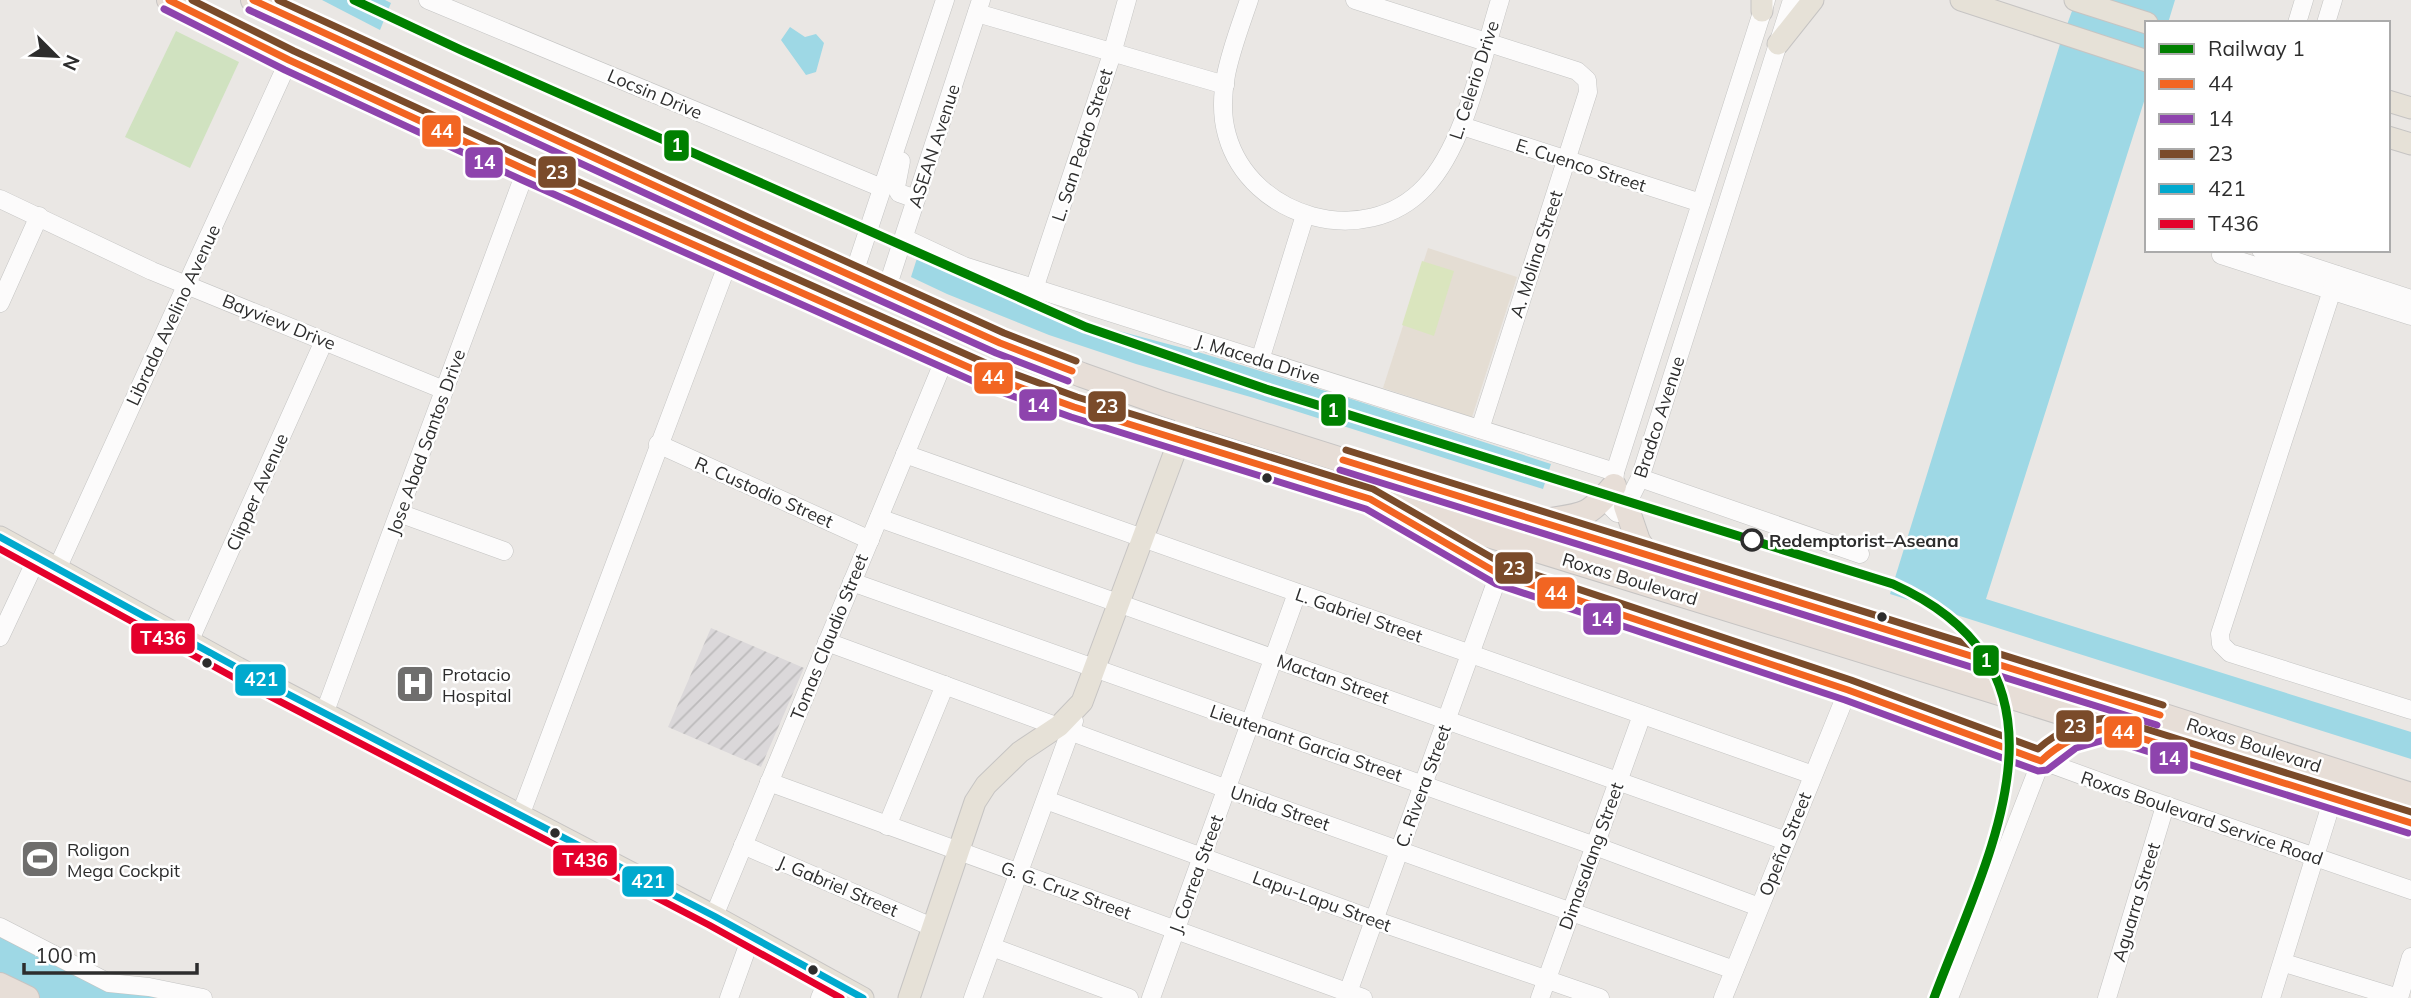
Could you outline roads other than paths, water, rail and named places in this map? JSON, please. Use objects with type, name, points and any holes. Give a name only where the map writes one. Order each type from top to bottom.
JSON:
[{"type":"highway","name":"Roxas Boulevard","points":[[169,0],[289,60],[526,170],[945,358],[1073,407],[2411,823]]},
{"type":"highway","name":"Roxas Boulevard","points":[[253,0],[886,292],[1083,376],[1649,557],[1880,625],[2411,796]]},
{"type":"highway","points":[[1538,522],[1592,511],[1618,488],[1638,541],[1649,557]]},
{"type":"highway","points":[[0,985],[27,998]]},
{"type":"main road","points":[[1778,44],[1813,0]]},
{"type":"main road","points":[[1961,0],[2145,60]]},
{"type":"main road","points":[[2075,0],[2145,22]]},
{"type":"main road","points":[[2390,102],[2411,108]]},
{"type":"main road","points":[[2390,138],[2411,144]]},
{"type":"main road","points":[[909,998],[975,802],[986,785],[1020,752],[1065,729],[1082,702],[1190,411]]},
{"type":"main road","points":[[0,537],[189,642],[714,916],[751,937],[824,989],[863,998]]},
{"type":"street","name":"Locsin Drive","points":[[428,0],[882,188]]},
{"type":"street","name":"L. San Pedro Street","points":[[1034,289],[1127,0]]},
{"type":"street","name":"L. Celerio Drive","points":[[1249,0],[1228,64],[1224,113],[1227,136],[1239,163],[1265,193],[1283,206],[1306,215],[1345,222],[1376,216],[1405,203],[1424,188],[1438,171],[1462,126],[1500,0]]},
{"type":"street","points":[[1355,0],[1487,41]]},
{"type":"street","name":"Bradco Avenue","points":[[1618,488],[1640,478],[1792,0]]},
{"type":"street","points":[[2298,21],[2304,0]]},
{"type":"street","points":[[2327,21],[2333,0]]},
{"type":"street","name":"ASEAN Avenue","points":[[853,276],[898,140],[938,2]]},
{"type":"street","name":"Bradco Avenue","points":[[1618,488],[1701,203],[1764,4]]},
{"type":"street","name":"ASEAN Avenue","points":[[886,292],[979,6]]},
{"type":"street","points":[[979,6],[1112,51],[1225,85]]},
{"type":"street","name":"A. Molina Street","points":[[1480,429],[1588,92],[1586,79],[1577,71],[1487,41]]},
{"type":"street","points":[[1746,65],[1755,50],[1764,51],[1767,58],[1763,72],[1765,85]]},
{"type":"street","name":"Librada Avelino Avenue","points":[[57,569],[289,60]]},
{"type":"street","name":"E. Cuenco Street","points":[[1462,126],[1701,203]]},
{"type":"street","points":[[898,140],[901,163],[896,187],[898,193],[916,199]]},
{"type":"street","name":"Jose Abad Santos Drive","points":[[324,713],[526,170]]},
{"type":"street","name":"Bayview Drive","points":[[0,199],[152,271],[444,390]]},
{"type":"street","points":[[1260,360],[1306,215]]},
{"type":"street","points":[[0,303],[39,216]]},
{"type":"street","name":"J. Maceda Drive","points":[[904,237],[964,265],[1034,289],[1480,429],[1618,488]]},
{"type":"street","points":[[2222,252],[2221,255],[2411,299]]},
{"type":"street","points":[[2265,252],[2411,316]]},
{"type":"street","points":[[520,816],[729,260]]},
{"type":"street","points":[[2335,283],[2220,634],[2221,644],[2230,653],[2411,710]]},
{"type":"street","name":"Clipper Avenue","points":[[189,642],[324,341]]},
{"type":"street","name":"Tomas Claudio Street","points":[[714,916],[945,358]]},
{"type":"street","name":"R. Custodio Street","points":[[658,444],[870,540]]},
{"type":"street","name":"L. Gabriel Street","points":[[905,454],[1813,775]]},
{"type":"street","points":[[1640,478],[1860,554]]},
{"type":"street","name":"Roxas Boulevard Service Road","points":[[1370,499],[1499,574],[1848,690],[2165,806],[2411,890]]},
{"type":"street","points":[[399,513],[503,551]]},
{"type":"street","name":"Mactan Street","points":[[879,518],[1786,841]]},
{"type":"street","points":[[0,637],[37,558]]},
{"type":"street","name":"C. Rivera Street","points":[[1353,996],[1374,920],[1499,574]]},
{"type":"street","name":"Lieutenant Garcia Street","points":[[852,582],[1595,846],[1759,907]]},
{"type":"street","name":"J. Correa Street","points":[[1150,998],[1297,593]]},
{"type":"street","name":"Unida Street","points":[[827,642],[1227,789],[1734,970]]},
{"type":"street","points":[[887,825],[945,685]]},
{"type":"street","name":"Opeña Street","points":[[1723,998],[1848,690]]},
{"type":"street","name":"Dimasalang Street","points":[[1540,998],[1642,715]]},
{"type":"street","points":[[973,998],[1046,800],[1065,729]]},
{"type":"street","points":[[1949,998],[2041,761]]},
{"type":"street","name":"G. G. Cruz Street","points":[[769,782],[1353,996]]},
{"type":"street","points":[[2271,998],[2333,798]]},
{"type":"street","name":"Lapu-Lapu Street","points":[[1046,800],[1374,920],[1600,998]]},
{"type":"street","name":"Aguarra Street","points":[[2107,998],[2165,806]]},
{"type":"street","name":"J. Gabriel Street","points":[[743,845],[932,927]]},
{"type":"street","points":[[0,927],[109,983],[149,987],[203,998]]},
{"type":"street","points":[[729,998],[751,937]]},
{"type":"street","points":[[992,947],[1129,998]]},
{"type":"street","points":[[2291,965],[2399,998],[2411,957]]},
{"type":"water","points":[[322,0],[385,0],[391,3],[380,30]]},
{"type":"water","points":[[2076,0],[2175,0],[2169,21],[2145,21],[2145,98],[1986,599],[2411,732],[2411,759],[1890,594],[2060,44]]},
{"type":"water","points":[[790,27],[805,37],[816,34],[824,43],[816,72],[806,75],[781,40]]},
{"type":"water","points":[[918,255],[995,292],[1100,326],[1198,352],[1342,396],[1551,464],[1543,489],[1049,335],[911,277]]},
{"type":"water","points":[[0,929],[107,985],[176,998],[0,998]]},
{"type":"rail line","name":"1","points":[[354,0],[1086,327],[1266,389],[1893,584],[1954,621],[1990,666],[2007,716],[2008,770],[1997,826],[1979,884],[1934,998]]},
{"type":"place","name":"Redemptorist–Aseana","points":[[1752,540]]},
{"type":"place","name":"Protacio Hospital","points":[[415,684]]},
{"type":"place","name":"Roligon Mega Cockpit","points":[[40,859]]}]
